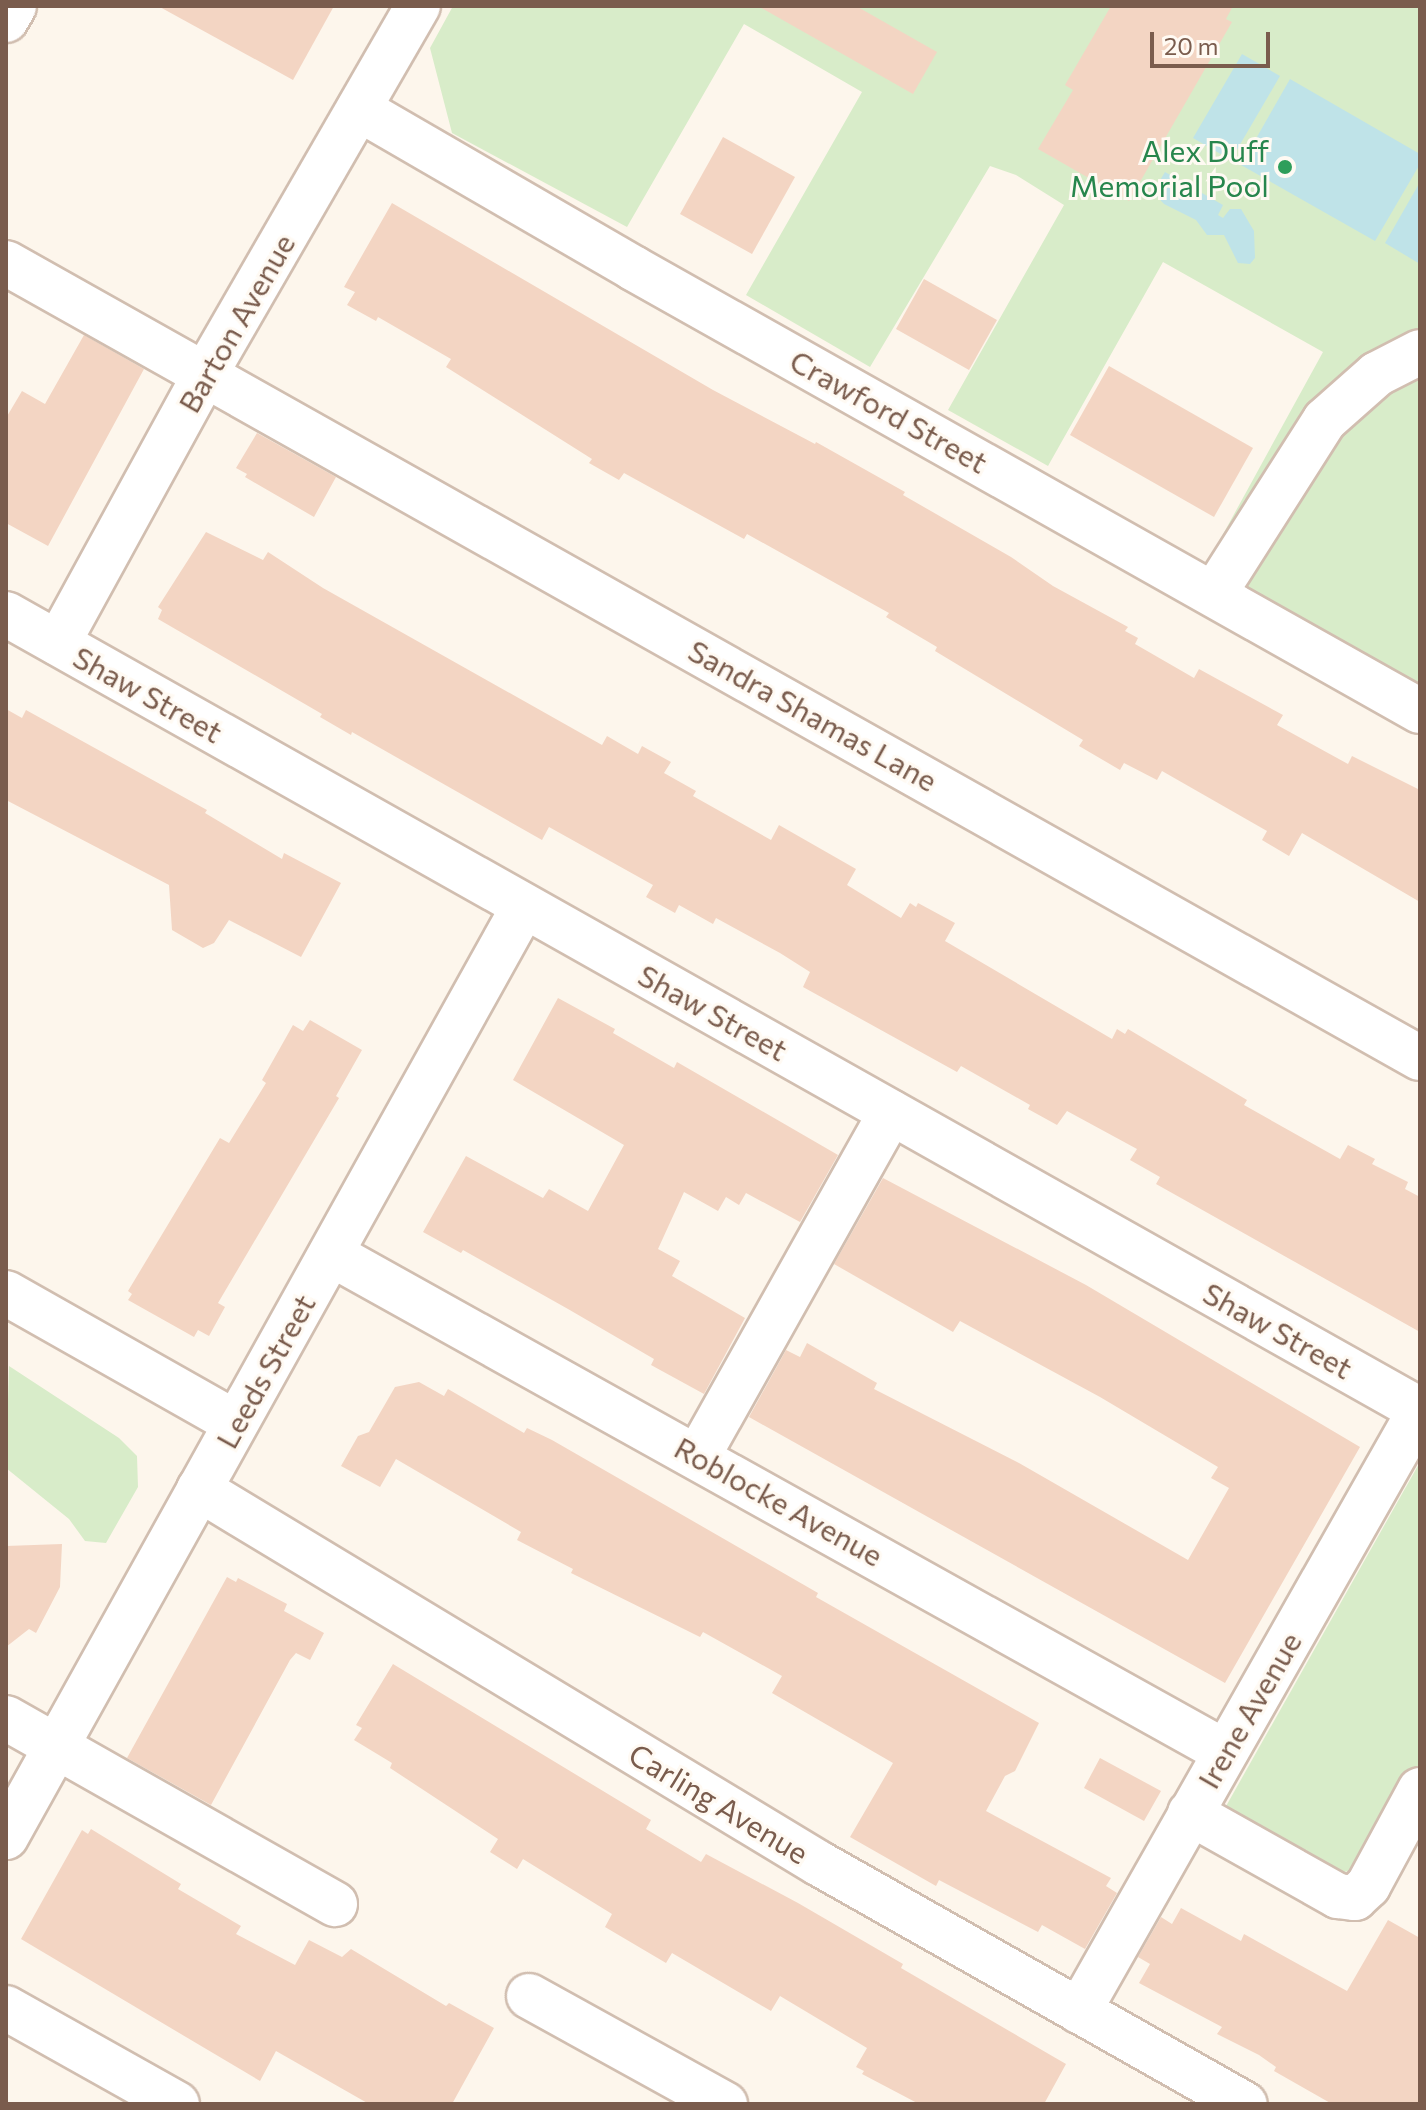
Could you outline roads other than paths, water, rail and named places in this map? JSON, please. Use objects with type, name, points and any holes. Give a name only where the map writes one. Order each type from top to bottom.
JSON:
[{"type":"street","points":[[6,20],[14,6]]},
{"type":"street","name":"Barton Avenue","points":[[58,643],[206,373],[418,6]]},
{"type":"street","name":"Crawford Street","points":[[359,109],[646,276],[1420,711]]},
{"type":"street","name":"Sandra Shamas Lane","points":[[6,263],[1420,1058]]},
{"type":"street","points":[[1214,594],[1325,420],[1377,374],[1420,352]]},
{"type":"street","name":"Shaw Street","points":[[6,614],[1420,1410]]},
{"type":"street","name":"Leeds Street","points":[[6,1837],[524,906]]},
{"type":"street","points":[[698,1456],[891,1112]]},
{"type":"street","name":"Roblocke Avenue","points":[[331,1254],[1225,1752]]},
{"type":"street","points":[[6,1293],[236,1423]]},
{"type":"street","name":"Irene Avenue","points":[[1079,2011],[1420,1410]]},
{"type":"street","name":"Carling Avenue","points":[[199,1489],[820,1864],[1079,2011],[1200,2093],[1245,2104]]},
{"type":"street","points":[[6,1718],[335,1904]]},
{"type":"street","points":[[1190,1813],[1338,1896],[1355,1898],[1368,1886],[1420,1790]]},
{"type":"street","points":[[529,1996],[725,2104]]},
{"type":"street","points":[[6,2008],[177,2104]]},
{"type":"water","points":[[1242,54],[1280,76],[1231,160],[1193,138]]},
{"type":"water","points":[[1290,79],[1420,154],[1420,164],[1375,241],[1241,165]]},
{"type":"water","points":[[1165,172],[1223,205],[1218,215],[1223,218],[1230,209],[1241,209],[1254,231],[1255,258],[1250,264],[1238,263],[1224,235],[1207,235],[1196,220],[1164,204],[1153,192]]},
{"type":"water","points":[[1420,182],[1420,264],[1385,243]]},
{"type":"place","name":"Alex Duff Memorial Pool","points":[[1285,167]]}]
